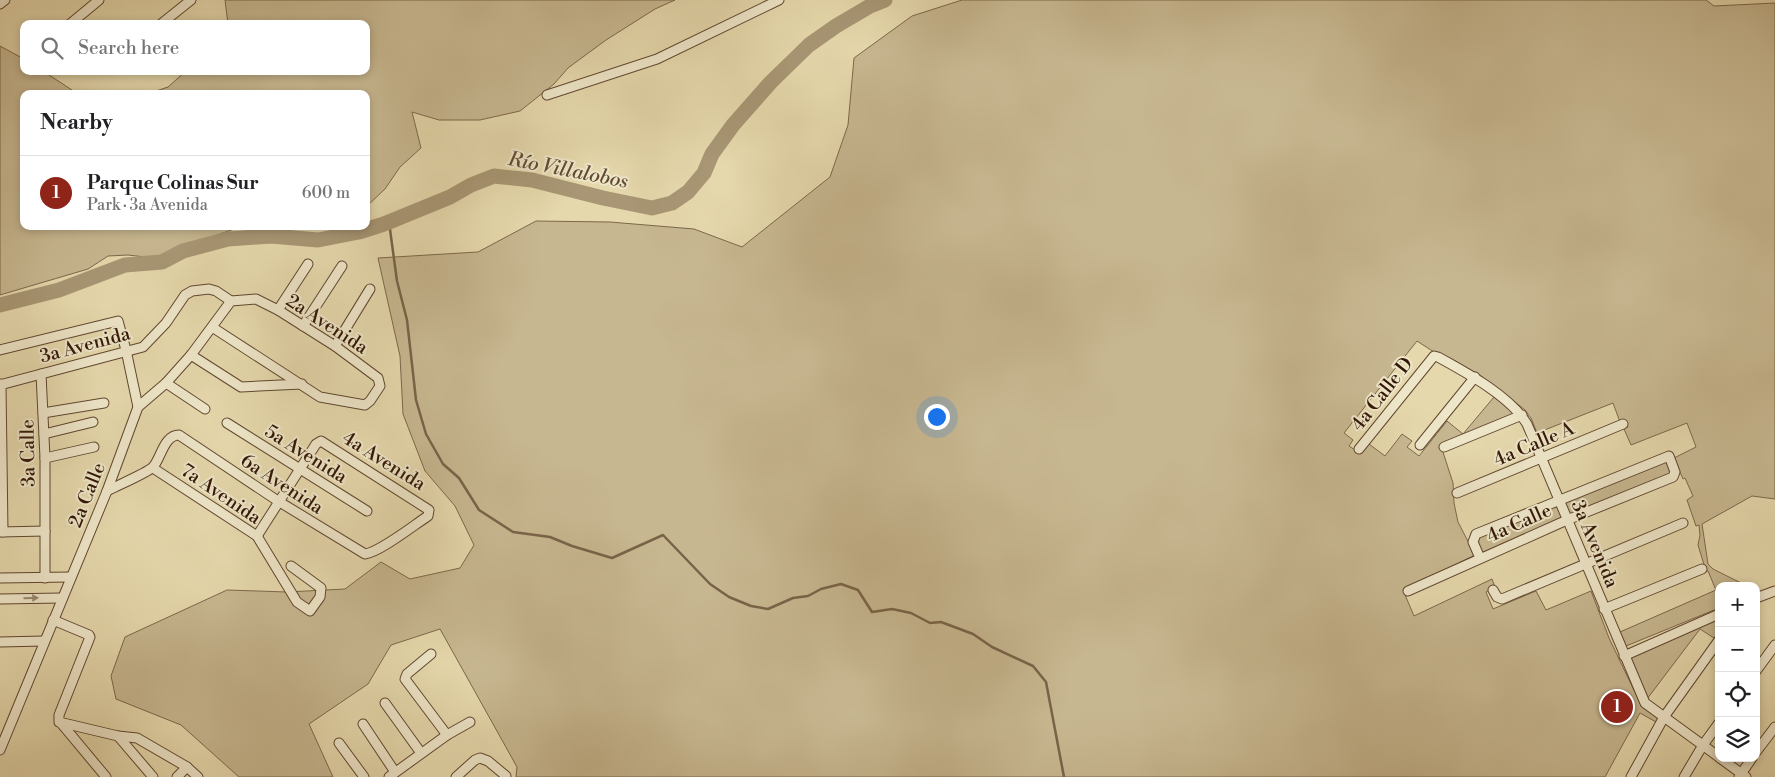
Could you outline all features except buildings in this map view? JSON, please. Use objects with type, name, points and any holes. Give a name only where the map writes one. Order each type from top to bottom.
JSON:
[{"type":"street","points":[[0,4],[5,0]]},
{"type":"street","points":[[75,20],[100,0]]},
{"type":"street","points":[[166,20],[191,0]]},
{"type":"street","points":[[547,95],[657,59],[779,0]]},
{"type":"street","points":[[278,310],[308,264]]},
{"type":"street","points":[[303,326],[342,266]]},
{"type":"street","name":"3a Avenida","points":[[1,384],[143,347],[166,323],[185,294],[209,289],[216,291],[231,301]]},
{"type":"street","points":[[334,346],[370,289]]},
{"type":"street","name":"2a Avenida","points":[[231,301],[256,299],[278,310],[334,346],[378,378],[380,386],[368,404],[360,405],[326,399],[302,384]]},
{"type":"street","points":[[0,350],[118,321],[138,407],[166,384],[231,301]]},
{"type":"street","points":[[212,327],[302,384]]},
{"type":"street","points":[[190,355],[242,387],[302,384]]},
{"type":"street","name":"3a Avenida","points":[[1431,359],[1434,356],[1438,357],[1474,377],[1522,415],[1645,703],[1715,754]]},
{"type":"street","name":"4a Calle D","points":[[1359,449],[1431,359]]},
{"type":"street","name":"3a Calle","points":[[41,374],[45,458],[45,578]]},
{"type":"street","points":[[1420,445],[1474,377]]},
{"type":"street","points":[[1,384],[2,532],[45,531]]},
{"type":"street","points":[[166,384],[205,408]]},
{"type":"street","points":[[43,413],[104,402]]},
{"type":"street","name":"2a Calle","points":[[0,750],[107,491],[138,407]]},
{"type":"street","points":[[1444,447],[1522,415]]},
{"type":"street","points":[[44,434],[93,422]]},
{"type":"street","name":"5a Avenida","points":[[227,423],[367,511]]},
{"type":"street","name":"4a Calle A","points":[[1457,493],[1623,424]]},
{"type":"street","name":"6a Avenida","points":[[152,468],[170,438],[179,435],[278,502],[362,553],[368,554],[371,552]]},
{"type":"street","name":"4a Avenida","points":[[299,469],[316,444],[324,442],[428,508],[428,516],[371,552]]},
{"type":"street","points":[[45,458],[94,447]]},
{"type":"street","name":"4a Calle","points":[[1408,591],[1567,520],[1673,478],[1675,469],[1669,456],[1476,534],[1472,542],[1480,558]]},
{"type":"street","points":[[107,491],[152,468]]},
{"type":"street","name":"7a Avenida","points":[[152,468],[257,536],[297,602],[310,611],[322,593],[321,588],[292,566]]},
{"type":"street","points":[[257,536],[299,469]]},
{"type":"street","points":[[1493,590],[1497,597],[1502,599],[1683,523]]},
{"type":"street","points":[[1604,609],[1702,569]]},
{"type":"street","points":[[0,578],[70,577]]},
{"type":"street","points":[[1760,597],[1775,591]]},
{"type":"street","points":[[0,599],[62,598]]},
{"type":"street","points":[[1624,656],[1715,616]]},
{"type":"street","points":[[53,620],[90,637],[58,720],[106,777]]},
{"type":"street","points":[[0,642],[44,641]]},
{"type":"street","points":[[1760,666],[1775,645]]},
{"type":"street","points":[[1631,777],[1664,717],[1715,646]]},
{"type":"street","points":[[431,654],[407,674],[405,679],[447,735]]},
{"type":"street","points":[[385,703],[421,753]]},
{"type":"street","points":[[363,724],[392,775],[447,735],[470,722]]},
{"type":"street","points":[[60,723],[118,736],[137,738],[187,767],[198,777]]},
{"type":"street","points":[[1760,747],[1775,727]]},
{"type":"street","points":[[1684,777],[1715,728]]},
{"type":"street","points":[[118,736],[153,777]]},
{"type":"street","points":[[339,743],[364,777]]},
{"type":"street","points":[[456,777],[475,760],[480,758],[488,761],[506,776]]},
{"type":"street","name":"3a Avenida","points":[[1725,762],[1742,776]]},
{"type":"street","points":[[1742,776],[1750,762]]},
{"type":"street","points":[[177,777],[187,767]]},
{"type":"shaded area","points":[[225,0],[675,0],[655,9],[606,40],[568,68],[554,84],[520,111],[480,120],[439,120],[412,112],[421,148],[400,167],[385,189],[370,203],[370,90],[159,90],[168,87],[182,75],[370,75],[370,20],[228,20]]},
{"type":"shaded area","points":[[962,0],[1706,0],[1714,6],[1775,3],[1775,499],[1752,496],[1702,524],[1708,564],[1713,569],[1739,582],[1715,582],[1715,588],[1708,571],[1706,571],[1698,545],[1699,525],[1696,526],[1687,500],[1693,496],[1674,458],[1696,447],[1687,423],[1631,445],[1624,429],[1628,427],[1625,420],[1620,422],[1613,403],[1537,433],[1531,418],[1525,410],[1505,394],[1480,375],[1452,359],[1434,352],[1417,341],[1344,433],[1353,440],[1349,446],[1361,454],[1369,444],[1385,456],[1402,434],[1412,441],[1407,447],[1419,456],[1447,421],[1463,434],[1494,397],[1513,411],[1514,414],[1441,446],[1453,483],[1454,503],[1458,522],[1475,555],[1403,590],[1414,616],[1492,579],[1495,587],[1486,592],[1493,609],[1536,591],[1546,610],[1591,591],[1609,638],[1642,707],[1658,718],[1656,722],[1640,713],[1605,777],[516,777],[517,767],[440,629],[391,645],[368,684],[309,724],[333,777],[239,777],[181,725],[116,699],[111,676],[125,637],[227,590],[287,592],[345,589],[381,562],[410,579],[460,568],[474,545],[455,506],[425,471],[403,414],[400,356],[378,258],[478,252],[536,221],[610,222],[694,229],[742,247],[830,177],[848,125],[854,58],[912,16]]},
{"type":"shaded area","points":[[0,46],[20,57],[20,75],[49,75],[72,90],[20,90],[20,230],[231,230],[154,258],[128,255],[108,256],[88,269],[0,295]]},
{"type":"shaded area","points":[[1669,456],[1673,477],[1480,558],[1476,534]]},
{"type":"shaded area","points":[[1715,590],[1715,610],[1626,646],[1620,632]]},
{"type":"shaded area","points":[[1715,621],[1715,639],[1700,629],[1647,699],[1629,657]]},
{"type":"waterway","name":"Río Villalobos","points":[[370,228],[450,197],[471,185],[494,176],[532,180],[652,208],[672,203],[688,192],[704,173],[712,154],[733,125],[771,82],[809,45],[836,26],[870,6],[885,0]]},
{"type":"waterway","points":[[389,222],[397,281],[407,320],[416,400],[426,434],[443,464],[459,478],[479,510],[513,532],[550,537],[612,558],[663,535],[710,584],[729,597],[751,606],[768,609],[793,598],[808,596],[821,589],[841,584],[858,590],[872,612],[892,609],[911,613],[930,623],[941,622],[973,634],[992,647],[1033,666],[1046,682],[1064,777]]},
{"type":"waterway","name":"Río Villalobos","points":[[0,305],[59,290],[125,265],[162,262],[183,251],[228,239],[271,236],[318,240],[365,230]]},
{"type":"place","name":"Parque Colinas Sur","points":[[1617,707]]}]
